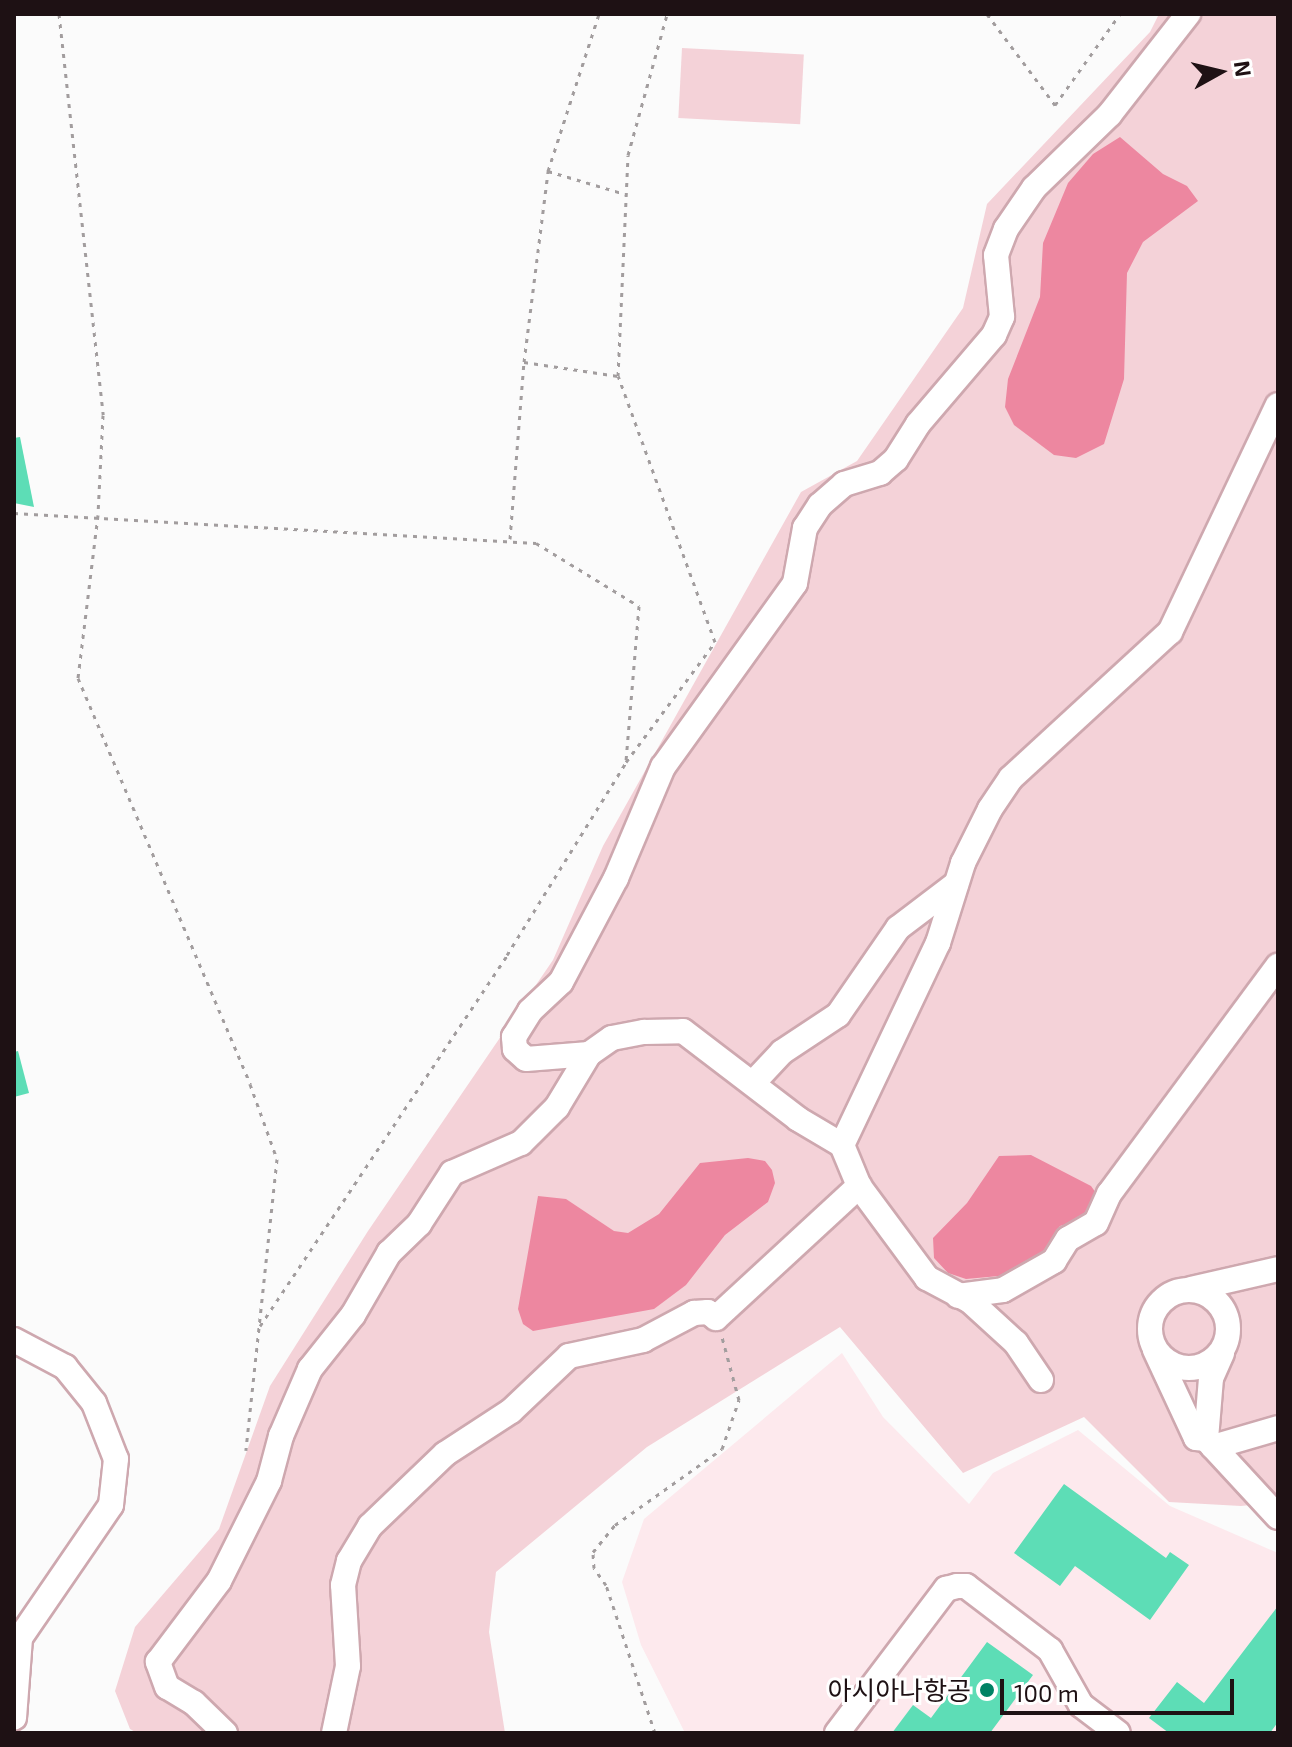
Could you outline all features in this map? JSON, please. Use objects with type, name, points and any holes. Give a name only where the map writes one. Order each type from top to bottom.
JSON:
[{"type":"lane","points":[[589,1054],[526,1059],[515,1049],[514,1037],[530,1011],[561,982],[616,878],[663,767],[795,583],[805,528],[820,505],[844,484],[880,473],[896,459],[918,424],[994,335],[1002,317],[996,255],[1006,229],[1034,188],[1110,114],[1188,14]]},
{"type":"lane","points":[[842,1145],[938,943],[956,884],[1011,778],[1170,632],[1268,443],[1278,405]]},
{"type":"lane","points":[[753,1083],[782,1052],[838,1015],[898,928],[956,884]]},
{"type":"lane","points":[[958,1296],[1003,1290],[1054,1261],[1068,1239],[1096,1223],[1109,1194],[1278,966]]},
{"type":"lane","points":[[225,1733],[194,1703],[167,1687],[158,1662],[219,1581],[269,1481],[281,1436],[310,1369],[353,1315],[389,1253],[419,1224],[452,1173],[521,1143],[557,1107],[589,1054],[612,1038],[683,1031],[798,1119],[842,1145],[859,1186],[927,1278],[958,1296],[1016,1343],[1041,1380]]},
{"type":"lane","points":[[334,1733],[348,1666],[343,1585],[349,1561],[370,1526],[445,1454],[511,1411],[569,1356],[643,1340],[694,1313],[708,1312],[716,1318],[859,1186]]},
{"type":"lane","points":[[1278,1269],[1189,1289],[1164,1298],[1151,1321],[1158,1365],[1196,1438],[1210,1443],[1278,1517]]},
{"type":"lane","points":[[1189,1289],[1202,1291],[1222,1307],[1228,1319],[1225,1345],[1211,1378],[1210,1443]]},
{"type":"lane","points":[[14,1340],[65,1367],[94,1403],[116,1459],[111,1505],[17,1634],[14,1718]]},
{"type":"lane","points":[[1154,1345],[1171,1363],[1196,1367],[1208,1363],[1225,1345]]},
{"type":"lane","points":[[1210,1443],[1278,1428]]},
{"type":"lane","points":[[837,1733],[946,1589],[966,1586],[1050,1650],[1081,1705],[1118,1733]]},
{"type":"path","points":[[59,14],[103,415],[98,515],[78,678],[250,1084],[277,1159],[246,1450]]},
{"type":"path","points":[[510,539],[524,362],[548,171],[599,14]]},
{"type":"path","points":[[259,1327],[507,955],[626,762],[715,642],[618,376],[628,155],[667,14]]},
{"type":"path","points":[[987,14],[1055,105],[1120,14]]},
{"type":"path","points":[[548,171],[626,194]]},
{"type":"path","points":[[524,362],[618,376]]},
{"type":"path","points":[[14,513],[98,515],[536,543],[639,606],[626,762]]},
{"type":"path","points":[[655,1733],[606,1585],[594,1568],[593,1552],[615,1525],[722,1449],[739,1400],[716,1318]]},
{"type":"shaded area","points":[[1159,14],[1278,14],[1278,1502],[1241,1506],[1169,1502],[1084,1417],[963,1473],[840,1327],[647,1447],[496,1572],[489,1632],[505,1733],[137,1733],[130,1729],[115,1691],[135,1627],[219,1529],[270,1386],[368,1231],[553,960],[603,846],[801,492],[857,461],[963,308],[987,204],[1150,32]]},
{"type":"shaded area","points":[[682,48],[804,54],[800,124],[678,118]]},
{"type":"shaded area","points":[[1120,137],[1163,174],[1187,186],[1198,201],[1143,242],[1127,273],[1124,379],[1104,444],[1076,458],[1054,455],[1014,425],[1005,407],[1008,379],[1040,297],[1043,243],[1068,183],[1093,154]]},
{"type":"shaded area","points":[[1031,1155],[1091,1186],[1096,1193],[1087,1219],[1060,1226],[1041,1257],[999,1276],[966,1279],[948,1273],[934,1258],[933,1238],[967,1203],[999,1156]]},
{"type":"shaded area","points":[[748,1158],[765,1161],[772,1170],[775,1183],[768,1202],[725,1235],[686,1285],[654,1309],[533,1331],[523,1324],[518,1309],[538,1196],[566,1199],[614,1231],[628,1233],[659,1214],[700,1163]]},
{"type":"shaded area","points":[[842,1353],[883,1417],[969,1504],[993,1473],[1078,1430],[1170,1506],[1278,1553],[1278,1733],[685,1733],[641,1645],[622,1582],[644,1519]]},
{"type":"building","points":[[20,437],[34,507],[14,503],[14,438]]},
{"type":"building","points":[[18,1051],[29,1093],[14,1097],[14,1052]]},
{"type":"building","points":[[1064,1484],[1166,1558],[1170,1552],[1189,1565],[1150,1620],[1075,1566],[1060,1586],[1014,1553]]},
{"type":"building","points":[[1278,1606],[1278,1722],[1270,1733],[1169,1733],[1149,1718],[1177,1682],[1204,1703]]},
{"type":"building","name":"아시아나항공","points":[[987,1642],[1033,1675],[990,1733],[892,1733],[913,1705],[931,1718]]},
{"type":"place","name":"아시아나항공","points":[[987,1690]]}]
